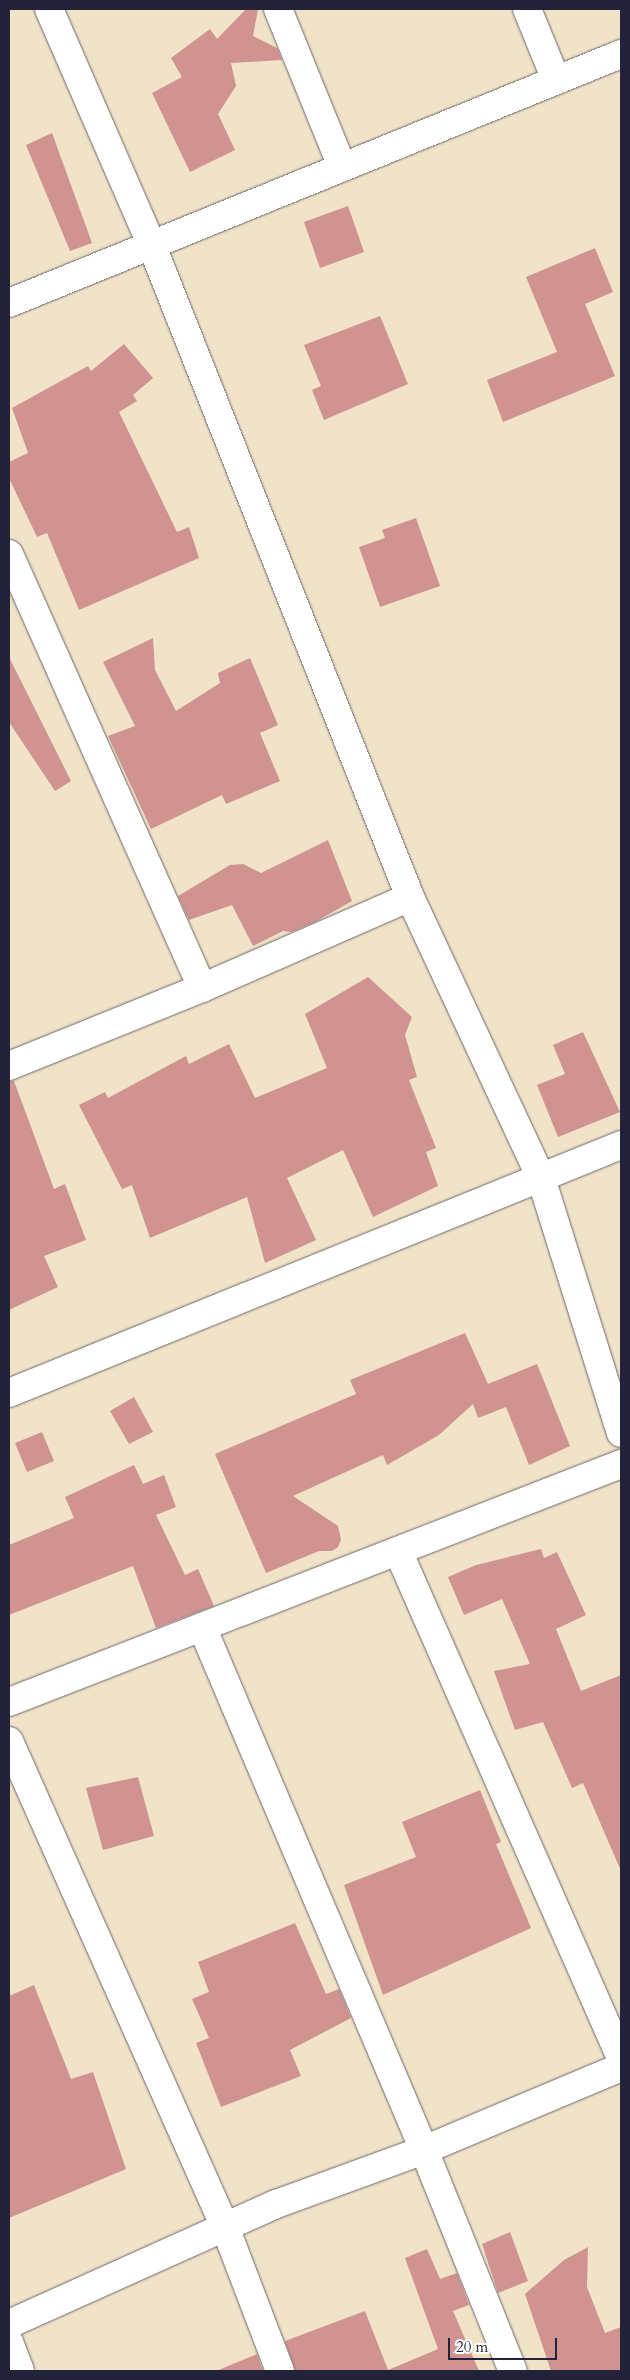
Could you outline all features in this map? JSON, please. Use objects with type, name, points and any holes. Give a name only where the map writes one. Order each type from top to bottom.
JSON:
[{"type":"street","points":[[49,9],[152,246],[410,897],[541,1178],[621,1433]]},
{"type":"street","points":[[278,9],[342,167]]},
{"type":"street","points":[[527,9],[556,80]]},
{"type":"street","points":[[9,302],[152,246],[621,54]]},
{"type":"street","points":[[9,554],[202,988]]},
{"type":"street","points":[[9,1066],[202,988],[410,897]]},
{"type":"street","points":[[9,1393],[621,1145]]},
{"type":"street","points":[[9,1702],[621,1464]]},
{"type":"street","points":[[398,1551],[621,2058]]},
{"type":"street","points":[[202,1627],[424,2150],[513,2371]]},
{"type":"street","points":[[9,1741],[225,2227],[280,2371]]},
{"type":"street","points":[[9,2324],[225,2227],[424,2150],[621,2067]]},
{"type":"street","points":[[9,2342],[20,2371]]},
{"type":"building","points":[[246,9],[258,9],[253,36],[277,48],[282,60],[231,63],[236,86],[218,114],[235,150],[190,172],[152,93],[182,77],[171,58],[210,29],[217,39]]},
{"type":"building","points":[[52,133],[92,243],[70,251],[26,145]]},
{"type":"building","points":[[348,206],[364,252],[320,268],[304,222]]},
{"type":"building","points":[[595,248],[613,292],[585,304],[615,376],[503,422],[487,380],[557,352],[526,277]]},
{"type":"building","points":[[380,316],[408,384],[324,420],[312,390],[321,386],[304,345]]},
{"type":"building","points":[[124,344],[153,378],[133,395],[137,401],[119,412],[177,532],[189,527],[199,558],[79,610],[47,533],[37,537],[9,478],[9,462],[28,453],[12,408],[88,366],[91,371]]},
{"type":"building","points":[[416,518],[440,586],[380,607],[359,547],[385,538],[382,530]]},
{"type":"building","points":[[153,638],[155,670],[176,711],[220,683],[218,673],[250,658],[278,725],[260,733],[280,781],[226,804],[222,795],[151,829],[108,736],[135,726],[103,662]]},
{"type":"building","points":[[9,657],[71,781],[55,791],[9,722]]},
{"type":"building","points":[[328,840],[352,901],[315,922],[291,932],[283,931],[253,946],[232,905],[189,920],[178,896],[230,865],[243,864],[261,873]]},
{"type":"building","points":[[368,977],[412,1017],[405,1035],[417,1077],[409,1080],[436,1148],[426,1152],[438,1186],[373,1217],[343,1150],[287,1178],[316,1240],[265,1263],[247,1197],[150,1238],[132,1185],[122,1189],[79,1105],[105,1092],[108,1098],[186,1056],[189,1064],[229,1044],[255,1098],[327,1068],[305,1014]]},
{"type":"building","points":[[583,1032],[620,1112],[558,1137],[537,1085],[565,1074],[553,1045]]},
{"type":"building","points":[[9,1081],[14,1081],[54,1189],[65,1184],[86,1240],[44,1256],[58,1287],[9,1310]]},
{"type":"building","points":[[465,1333],[488,1384],[537,1364],[570,1446],[529,1465],[506,1407],[478,1418],[473,1404],[439,1435],[387,1465],[383,1455],[293,1496],[338,1526],[341,1540],[338,1547],[332,1551],[319,1551],[266,1573],[215,1454],[356,1394],[350,1380]]},
{"type":"building","points":[[134,1397],[153,1432],[129,1444],[110,1411]]},
{"type":"building","points":[[42,1432],[54,1461],[27,1472],[15,1443]]},
{"type":"building","points":[[134,1465],[143,1484],[164,1475],[176,1507],[156,1515],[185,1575],[198,1569],[214,1606],[156,1628],[133,1566],[9,1615],[9,1545],[74,1518],[65,1497]]},
{"type":"building","points":[[541,1549],[544,1558],[557,1552],[586,1615],[556,1629],[581,1691],[621,1675],[621,1871],[583,1783],[572,1788],[543,1722],[515,1730],[494,1671],[530,1664],[502,1599],[464,1615],[448,1577],[476,1565]]},
{"type":"building","points":[[138,1777],[154,1836],[103,1850],[86,1788]]},
{"type":"building","points":[[480,1790],[501,1842],[496,1844],[531,1928],[383,1995],[344,1885],[416,1857],[402,1822]]},
{"type":"building","points":[[295,1923],[326,1994],[339,1989],[351,2018],[290,2050],[301,2076],[221,2107],[196,2043],[209,2038],[192,1999],[209,1992],[198,1962]]},
{"type":"building","points":[[34,1985],[71,2079],[93,2072],[126,2169],[9,2218],[9,1996]]},
{"type":"building","points":[[510,2232],[528,2281],[498,2293],[482,2244]]},
{"type":"building","points":[[588,2247],[587,2287],[605,2333],[621,2327],[621,2371],[551,2371],[525,2294],[564,2260]]},
{"type":"building","points":[[427,2249],[440,2279],[457,2273],[469,2305],[453,2311],[479,2371],[295,2371],[285,2341],[365,2311],[388,2370],[438,2349],[405,2258]]},
{"type":"building","points":[[257,2354],[263,2371],[216,2371]]}]
